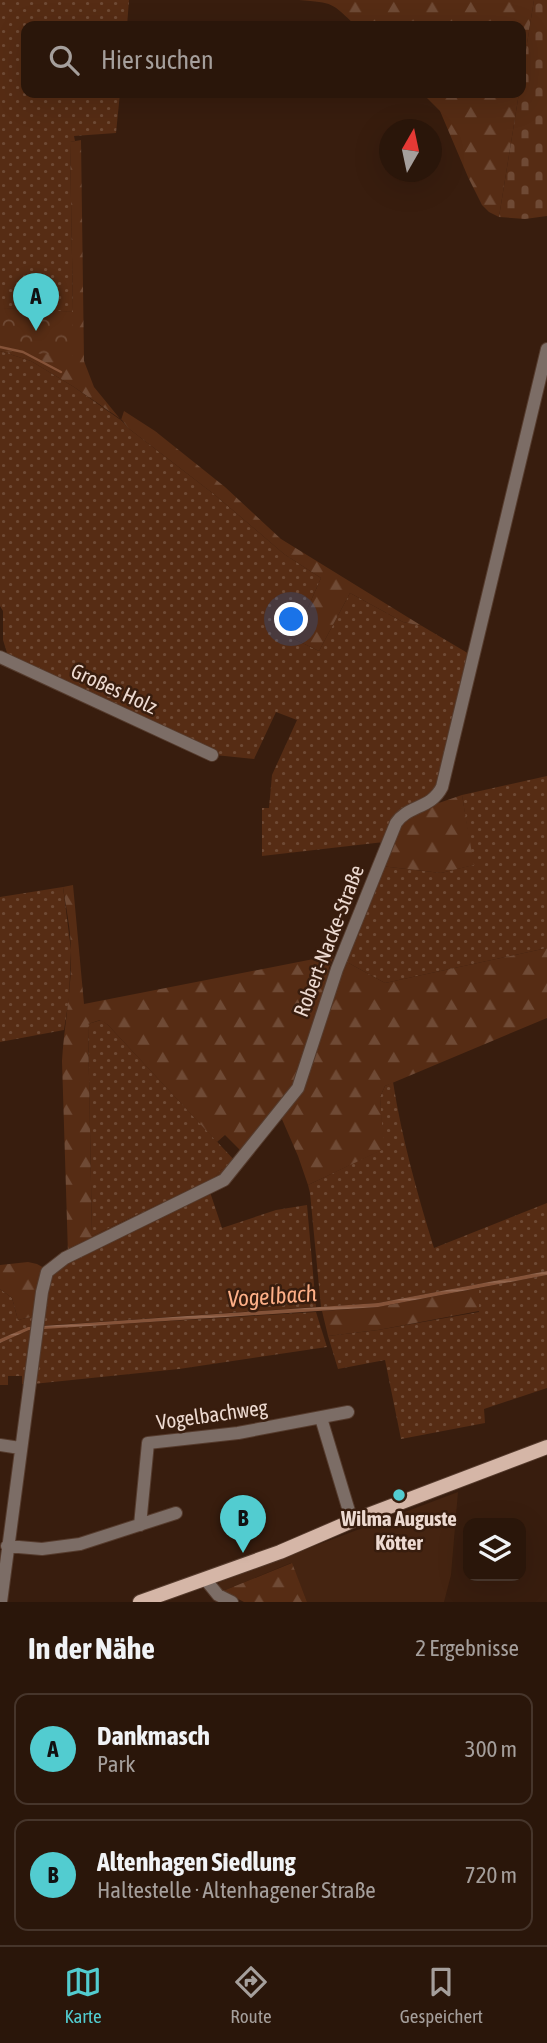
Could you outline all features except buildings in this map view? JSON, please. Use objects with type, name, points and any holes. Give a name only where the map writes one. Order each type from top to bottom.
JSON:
[{"type":"main road","points":[[140,1602],[280,1552],[352,1521],[547,1447]]},
{"type":"street","name":"Robert-Nacke-Straße","points":[[1,1602],[20,1448],[47,1272],[52,1266],[77,1252],[224,1180],[298,1087],[337,969],[396,823],[408,811],[429,803],[442,787],[547,349]]},
{"type":"street","name":"Großes Holz","points":[[0,657],[212,755]]},
{"type":"street","name":"Vogelbachweg","points":[[140,1525],[148,1443],[238,1433],[348,1412]]},
{"type":"street","points":[[321,1418],[352,1521]]},
{"type":"street","points":[[0,1445],[20,1448]]},
{"type":"street","points":[[7,1546],[41,1549],[69,1546],[105,1538],[176,1513]]},
{"type":"street","points":[[205,1579],[218,1595],[232,1602]]},
{"type":"shaded area","points":[[547,1271],[547,1275],[378,1307],[29,1330],[0,1343],[0,1339],[28,1327],[378,1303]]},
{"type":"shaded area","points":[[458,1492],[451,1575],[444,1602],[307,1602],[291,1563],[223,1591],[218,1588],[219,1582]]},
{"type":"green space","points":[[0,0],[129,0],[127,21],[21,21],[21,98],[120,98],[116,133],[74,136],[75,141],[70,142],[73,312],[0,308]]},
{"type":"green space","points":[[299,0],[534,0],[526,50],[526,21],[351,21],[331,5]]},
{"type":"green space","points":[[534,0],[547,0],[547,216],[525,219],[499,217],[518,98],[526,98],[526,50]]},
{"type":"green space","points":[[427,98],[518,98],[499,217],[482,205],[440,111]]},
{"type":"green space","points":[[81,140],[84,361],[94,387],[120,418],[31,361],[0,351],[0,308],[73,312],[70,142]]},
{"type":"green space","points":[[0,308],[73,312],[73,356],[0,351]]},
{"type":"green space","points":[[0,351],[31,361],[74,387],[122,421],[284,554],[321,578],[294,639],[319,651],[350,593],[403,622],[422,626],[471,655],[440,787],[384,842],[262,856],[262,808],[269,808],[272,775],[297,720],[276,712],[254,759],[215,755],[8,656],[3,640],[3,611],[0,606]]},
{"type":"green space","points":[[124,411],[155,431],[225,487],[281,539],[422,626],[403,622],[350,593],[319,651],[294,639],[321,578],[284,554],[215,495],[128,428],[121,419]]},
{"type":"green space","points":[[547,776],[547,948],[385,983],[345,961],[381,866],[441,873],[473,865],[462,795]]},
{"type":"green space","points":[[462,795],[474,865],[441,873],[381,866],[399,823],[427,807]]},
{"type":"green space","points":[[73,885],[84,1004],[334,955],[318,1019],[295,1086],[243,1153],[225,1135],[217,1142],[108,1025],[100,1020],[88,1024],[92,1236],[214,1178],[222,1169],[229,1171],[68,1254],[62,1061],[71,952],[63,887]]},
{"type":"green space","points":[[63,887],[71,950],[69,998],[64,1030],[0,1042],[0,897]]},
{"type":"green space","points":[[547,948],[547,1018],[385,1086],[380,1097],[384,1149],[308,1185],[281,1117],[345,961],[385,983]]},
{"type":"green space","points":[[101,1020],[236,1162],[229,1171],[222,1169],[214,1178],[92,1236],[88,1024]]},
{"type":"green space","points":[[393,1082],[410,1166],[434,1248],[547,1203],[547,1271],[378,1303],[321,1307],[308,1185],[383,1149],[380,1097],[385,1086]]},
{"type":"green space","points":[[210,1192],[222,1228],[276,1210],[307,1205],[316,1307],[38,1326],[49,1273]]},
{"type":"green space","points":[[28,1262],[46,1269],[36,1316],[18,1320],[12,1298],[0,1289],[0,1265]]},
{"type":"green space","points":[[547,1275],[547,1388],[484,1409],[485,1423],[401,1439],[385,1360],[338,1369],[328,1336],[479,1312],[479,1288]]},
{"type":"green space","points":[[479,1288],[479,1311],[378,1330],[328,1336],[322,1311],[378,1307]]},
{"type":"green space","points":[[0,1289],[12,1298],[18,1320],[36,1316],[35,1326],[0,1339]]},
{"type":"green space","points":[[316,1312],[327,1347],[179,1369],[33,1384],[38,1329]]},
{"type":"green space","points":[[34,1329],[24,1384],[22,1376],[8,1376],[8,1385],[0,1385],[0,1343]]},
{"type":"green space","points":[[292,1563],[307,1602],[244,1602],[223,1591]]},
{"type":"waterway","points":[[0,347],[23,352],[61,372]]},
{"type":"place","name":"Dankmasch","points":[[36,331]]},
{"type":"place","name":"Wilma Auguste Kötter","points":[[399,1495]]},
{"type":"place","name":"Altenhagen Siedlung","points":[[243,1553]]},
{"type":"water label","name":"Vogelbach","points":[[272,1296]]}]
